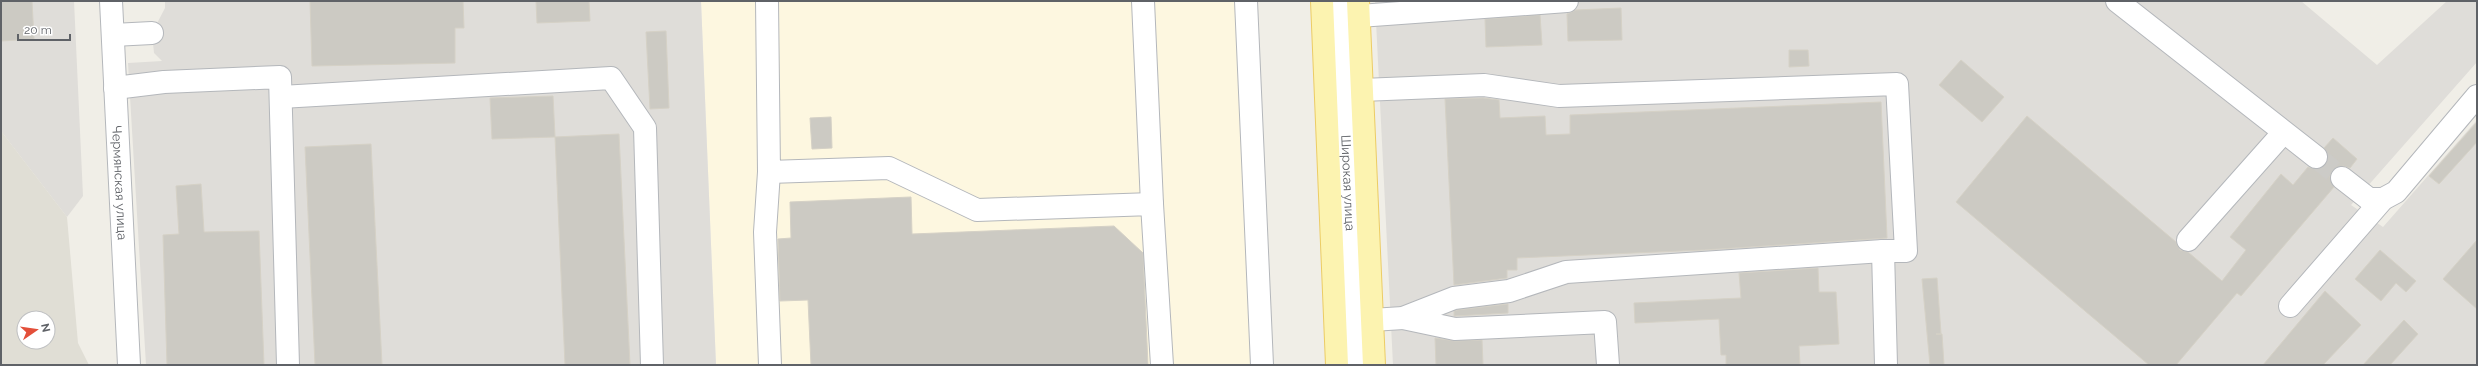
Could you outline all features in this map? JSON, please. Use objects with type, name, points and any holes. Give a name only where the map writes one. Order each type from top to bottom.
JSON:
[{"type":"main road","name":"Широкая улица","points":[[1322,1],[1338,365]]},
{"type":"main road","name":"Широкая улица","points":[[1358,8],[1374,365]]},
{"type":"street","name":"Чермянская улица","points":[[111,1],[129,365]]},
{"type":"street","points":[[767,1],[769,172],[765,232],[770,365]]},
{"type":"street","points":[[1143,1],[1152,204],[1162,365]]},
{"type":"street","points":[[1246,1],[1262,365]]},
{"type":"street","name":"Широкая улица","points":[[1340,1],[1357,365]]},
{"type":"street","points":[[1358,8],[1566,1]]},
{"type":"street","points":[[2116,1],[2283,133],[2316,157]]},
{"type":"street","points":[[113,35],[152,33]]},
{"type":"street","points":[[115,88],[164,82],[280,77],[288,365]]},
{"type":"street","points":[[280,97],[611,78],[645,128],[652,365]]},
{"type":"street","points":[[1362,90],[1484,84],[1559,96],[1897,84],[1906,252],[1882,251],[1566,272],[1509,291],[1454,298],[1403,318]]},
{"type":"street","points":[[2290,306],[2383,199],[2396,192],[2477,96]]},
{"type":"street","points":[[2188,240],[2283,133]]},
{"type":"street","points":[[769,172],[889,168],[977,210],[1152,204]]},
{"type":"street","points":[[2342,178],[2369,198],[2383,199]]},
{"type":"street","points":[[1882,251],[1886,365]]},
{"type":"street","points":[[1372,320],[1403,318],[1455,329],[1605,322],[1608,365]]},
{"type":"shaded area","points":[[1,1],[74,1],[83,196],[67,217],[1,131]]},
{"type":"shaded area","points":[[165,1],[701,1],[716,365],[146,365],[128,63],[162,61],[154,53],[152,33],[165,8]]},
{"type":"shaded area","points":[[701,1],[1255,1],[1273,365],[716,365]]},
{"type":"shaded area","points":[[1375,1],[2301,1],[2377,65],[2447,1],[2477,1],[2477,62],[2351,205],[2383,227],[2477,120],[2477,365],[1393,365]]},
{"type":"shaded area","points":[[1,131],[67,217],[78,343],[89,365],[1,365]]},
{"type":"building","points":[[1,1],[32,1],[34,39],[1,41]]},
{"type":"building","points":[[310,1],[463,1],[464,28],[455,28],[455,63],[312,66]]},
{"type":"building","points":[[536,1],[589,1],[590,21],[537,23]]},
{"type":"building","points":[[1621,8],[1622,40],[1568,41],[1567,14],[1576,10]]},
{"type":"building","points":[[1540,15],[1542,45],[1486,47],[1485,19]]},
{"type":"building","points":[[666,31],[669,108],[650,109],[646,32]]},
{"type":"building","points":[[1789,50],[1808,50],[1809,66],[1789,67]]},
{"type":"building","points":[[1961,60],[2004,97],[1982,122],[1939,85]]},
{"type":"building","points":[[553,96],[555,137],[492,139],[490,98]]},
{"type":"building","points":[[1483,98],[1499,100],[1500,118],[1545,116],[1546,135],[1570,134],[1570,115],[1881,102],[1887,238],[1704,250],[1517,258],[1517,270],[1507,270],[1507,278],[1454,285],[1445,99]]},
{"type":"building","points":[[2027,116],[2176,242],[2180,250],[2188,252],[2222,281],[2246,250],[2230,237],[2281,174],[2293,185],[2308,167],[2315,169],[2321,168],[2328,159],[2324,148],[2333,138],[2357,159],[2350,168],[2343,166],[2332,170],[2330,177],[2334,187],[2241,296],[2237,293],[2176,365],[2149,365],[1956,202]]},
{"type":"building","points":[[831,117],[832,148],[812,149],[810,118]]},
{"type":"building","points":[[2477,122],[2477,142],[2439,184],[2429,176]]},
{"type":"building","points":[[619,134],[630,365],[565,365],[555,137]]},
{"type":"building","points":[[371,144],[382,365],[315,365],[305,147]]},
{"type":"building","points":[[201,184],[204,232],[259,231],[264,365],[167,365],[163,235],[179,234],[176,186]]},
{"type":"building","points":[[911,197],[912,234],[1114,226],[1143,253],[1148,365],[811,365],[808,300],[780,301],[778,239],[791,238],[790,202]]},
{"type":"building","points":[[2477,240],[2477,309],[2443,279]]},
{"type":"building","points":[[2380,250],[2416,281],[2406,292],[2396,283],[2381,301],[2355,279]]},
{"type":"building","points":[[1818,268],[1819,292],[1836,292],[1839,344],[1799,346],[1800,365],[1726,365],[1726,355],[1721,355],[1719,319],[1635,323],[1634,303],[1741,298],[1739,273]]},
{"type":"building","points":[[1937,278],[1944,365],[1930,365],[1922,279]]},
{"type":"building","points":[[2325,291],[2361,325],[2323,365],[2263,365]]},
{"type":"building","points":[[1508,304],[1508,313],[1454,316],[1454,311],[1457,310]]},
{"type":"building","points":[[2404,320],[2418,334],[2390,365],[2363,365]]},
{"type":"building","points":[[1435,338],[1455,341],[1482,340],[1483,365],[1436,365]]},
{"type":"tunnel","points":[[2316,157],[2342,178]]}]
